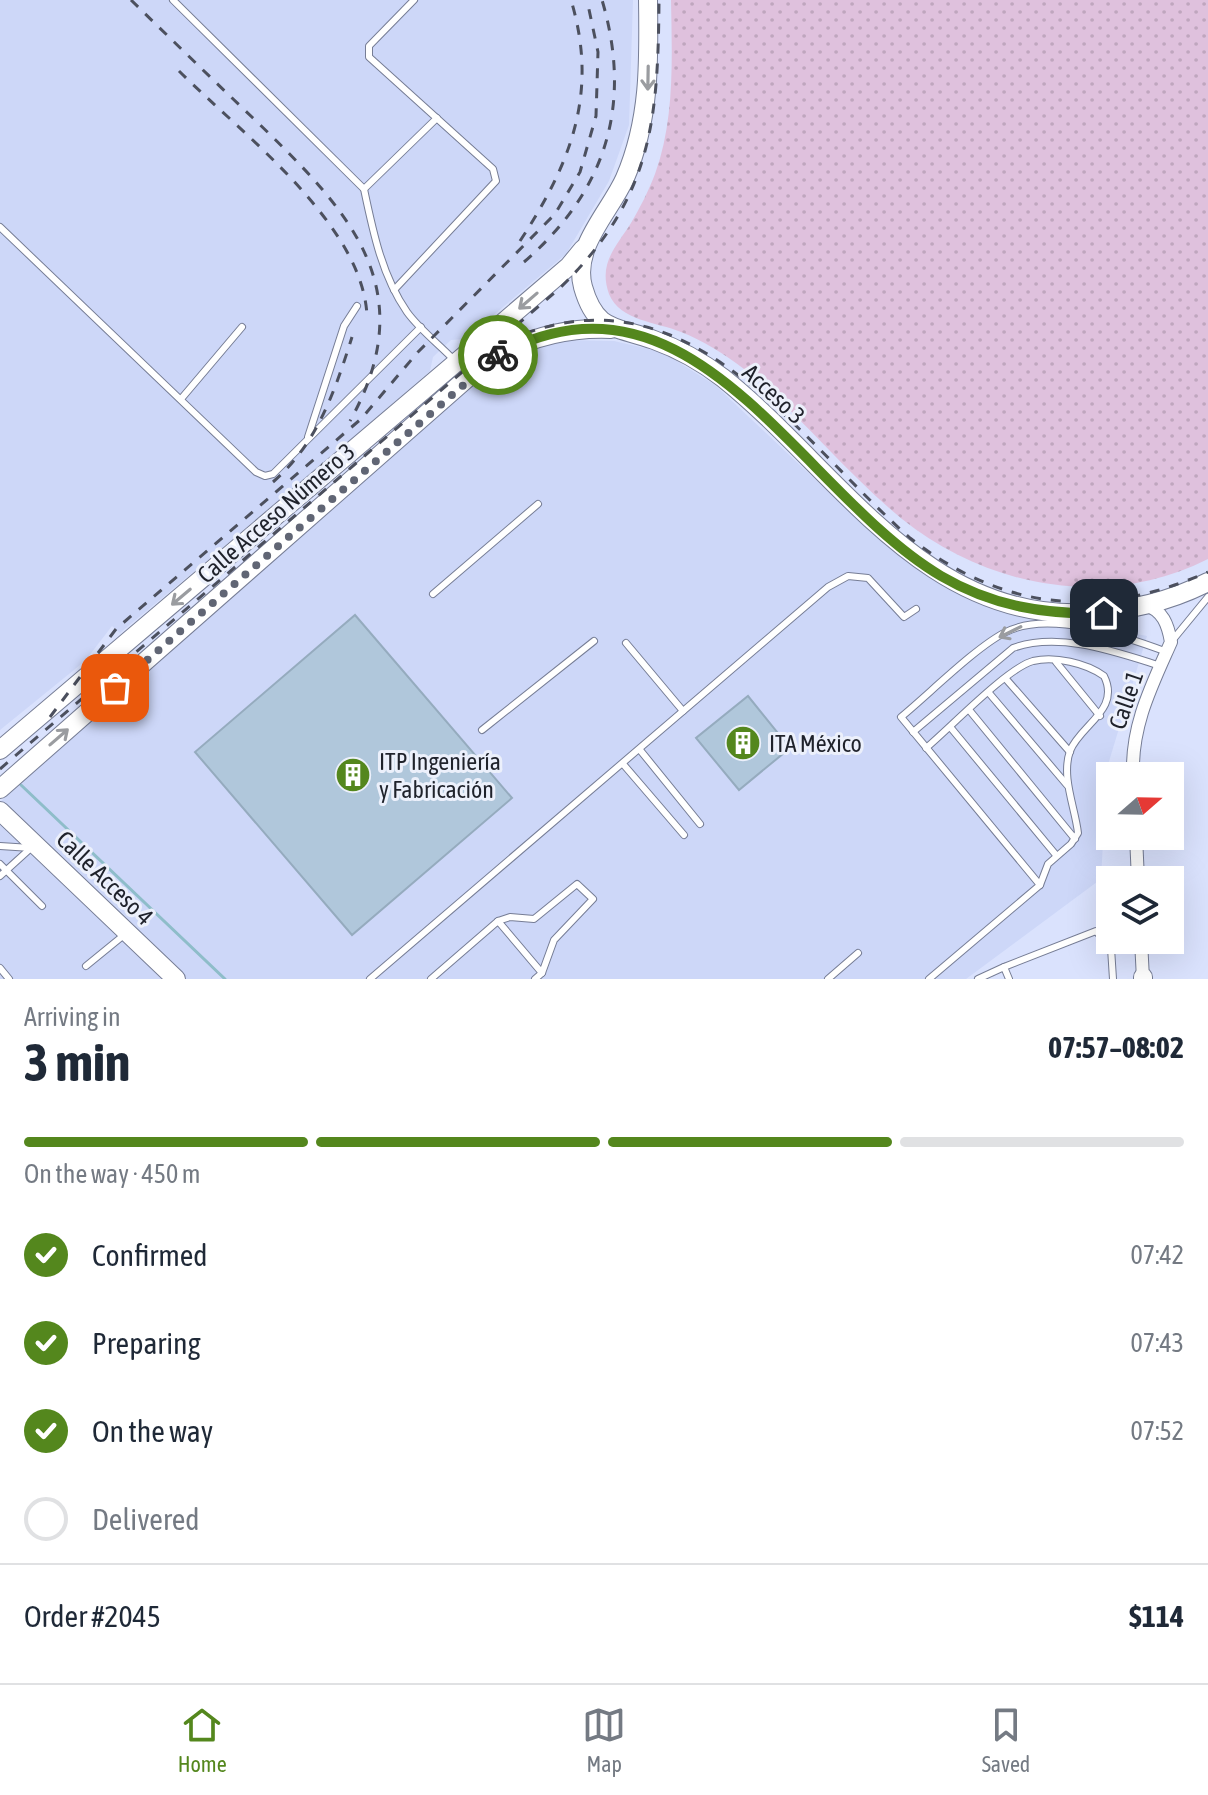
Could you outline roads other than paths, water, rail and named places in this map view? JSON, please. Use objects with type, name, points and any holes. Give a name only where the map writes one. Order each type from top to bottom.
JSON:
[{"type":"street","points":[[611,329],[592,310],[582,284],[580,268],[585,247],[604,219],[637,146],[648,100],[648,0]]},
{"type":"street","name":"Calle Acceso Número 3","points":[[0,750],[457,363],[569,266],[585,247]]},
{"type":"street","name":"Calle Acceso Número 3","points":[[0,789],[481,366],[534,338],[563,331],[611,329]]},
{"type":"street","name":"Acceso 3","points":[[611,329],[653,339],[689,355],[723,378],[903,549],[941,576],[994,600],[1059,615],[1104,613],[1185,594],[1208,582]]},
{"type":"street","points":[[1145,605],[1154,608],[1163,618],[1169,647]]},
{"type":"street","name":"Calle 1","points":[[1134,762],[1135,732],[1169,647]]},
{"type":"street","name":"Calle Acceso 4","points":[[0,811],[33,846],[176,979]]},
{"type":"street","points":[[1142,954],[1143,978]]},
{"type":"lane","points":[[173,0],[364,189],[373,228],[394,290],[421,327],[457,363]]},
{"type":"lane","points":[[394,290],[496,181],[493,169],[368,52],[414,0]]},
{"type":"lane","points":[[364,189],[437,118]]},
{"type":"lane","points":[[0,227],[256,472],[265,476],[273,474],[421,327]]},
{"type":"lane","points":[[307,439],[344,326],[357,306]]},
{"type":"lane","points":[[181,399],[242,327]]},
{"type":"lane","points":[[433,594],[538,504]]},
{"type":"lane","points":[[370,979],[828,587],[848,576],[868,578],[904,617],[916,609]]},
{"type":"lane","points":[[1040,885],[901,717],[1004,632],[1025,625],[1067,625],[1169,647],[1208,597]]},
{"type":"lane","points":[[482,730],[594,641]]},
{"type":"lane","points":[[913,732],[1013,648],[1029,642],[1078,645],[1161,666]]},
{"type":"lane","points":[[626,643],[683,711]]},
{"type":"lane","points":[[926,748],[1006,679],[1034,661],[1079,663],[1104,676],[1108,688],[1100,716],[1070,752],[1068,786],[1076,819],[1075,839],[1048,864],[1040,885],[929,979]]},
{"type":"lane","points":[[1056,662],[1100,716]]},
{"type":"lane","points":[[1006,679],[1070,752]]},
{"type":"lane","points":[[989,693],[1068,786]]},
{"type":"lane","points":[[970,711],[1075,839]]},
{"type":"lane","points":[[951,728],[1056,855]]},
{"type":"lane","points":[[640,750],[700,824]]},
{"type":"lane","points":[[623,764],[684,835]]},
{"type":"lane","points":[[0,846],[33,846]]},
{"type":"lane","points":[[3,873],[33,846]]},
{"type":"lane","points":[[0,864],[3,873],[42,906]]},
{"type":"lane","points":[[431,979],[498,921],[510,917],[534,919],[577,884],[593,899],[554,940],[542,973],[535,979]]},
{"type":"lane","points":[[498,921],[542,973]]},
{"type":"lane","points":[[978,979],[1096,931],[1111,948],[1113,979]]},
{"type":"lane","points":[[86,966],[127,932]]},
{"type":"lane","points":[[828,979],[858,953]]},
{"type":"lane","points":[[1004,967],[1009,979]]},
{"type":"lane","points":[[0,968],[9,979]]},
{"type":"waterway","points":[[21,785],[225,979]]},
{"type":"railway","points":[[131,0],[318,184],[344,218],[364,253],[377,290],[380,329],[371,373],[350,421]]},
{"type":"railway","points":[[520,241],[553,184],[575,126],[581,97],[582,66],[571,0]]},
{"type":"railway","points":[[50,717],[116,629],[361,419],[418,352],[555,214],[580,172],[596,116],[598,52],[587,0]]},
{"type":"railway","points":[[524,262],[552,235],[575,206],[593,176],[605,144],[613,110],[614,75],[611,38],[602,0]]},
{"type":"railway","points":[[0,769],[560,288],[591,255],[614,222],[644,156],[656,84],[659,0]]},
{"type":"railway","points":[[179,71],[265,152],[322,214],[345,248],[360,282],[367,316]]},
{"type":"railway","points":[[507,341],[571,322],[629,323],[682,340],[731,370],[778,409],[910,538],[981,581],[1017,593],[1053,600],[1091,602],[1129,597],[1208,572]]},
{"type":"railway","points":[[273,482],[302,451],[323,416],[352,337]]},
{"type":"railway","points":[[296,505],[327,458]]},
{"type":"place","name":"ITA México","points":[[743,743]]},
{"type":"place","name":"ITP Ingeniería y Fabricación","points":[[353,775]]}]
